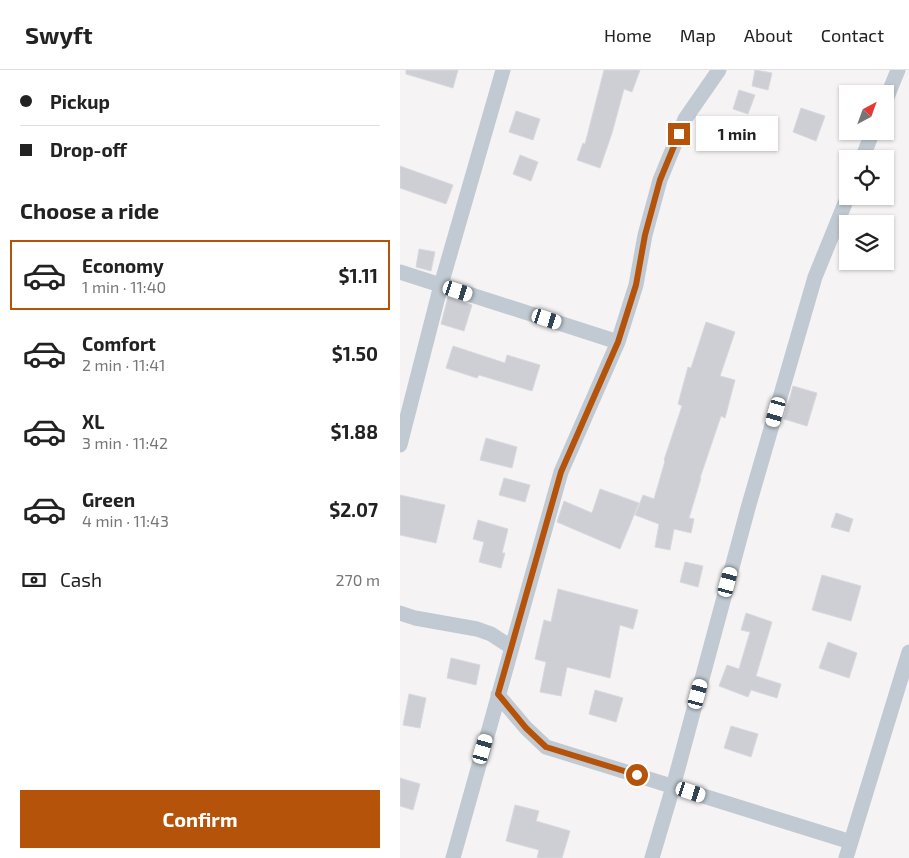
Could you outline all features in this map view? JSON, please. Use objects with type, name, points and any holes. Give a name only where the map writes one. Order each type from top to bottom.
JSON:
[{"type":"street","points":[[400,445],[440,285],[503,70]]},
{"type":"street","points":[[453,858],[561,472],[618,342],[636,285],[645,235],[660,180],[686,119],[718,70]]},
{"type":"street","points":[[892,85],[898,70]]},
{"type":"street","points":[[652,858],[748,508],[815,278],[844,205]]},
{"type":"street","points":[[400,272],[618,342]]},
{"type":"street","points":[[400,613],[440,623],[477,629],[491,634],[512,647]]},
{"type":"street","points":[[846,858],[909,652]]},
{"type":"street","points":[[498,694],[526,728],[546,747],[851,842]]},
{"type":"building","points":[[406,70],[458,70],[453,88],[406,74]]},
{"type":"building","points":[[604,70],[640,70],[632,92],[624,89],[600,168],[577,160],[583,143],[585,144]]},
{"type":"building","points":[[755,70],[772,73],[768,90],[752,86]]},
{"type":"building","points":[[739,90],[755,95],[748,114],[733,109]]},
{"type":"building","points":[[801,108],[825,116],[816,141],[793,132]]},
{"type":"building","points":[[516,111],[540,119],[533,140],[509,132]]},
{"type":"building","points":[[520,155],[538,162],[531,181],[513,174]]},
{"type":"building","points":[[400,166],[453,185],[446,204],[400,188]]},
{"type":"building","points":[[419,249],[435,252],[431,271],[416,267]]},
{"type":"building","points":[[448,297],[472,305],[464,331],[441,324]]},
{"type":"building","points":[[706,322],[735,332],[720,376],[735,380],[725,418],[721,416],[700,478],[689,518],[694,519],[691,533],[674,529],[670,550],[655,547],[659,524],[635,515],[643,495],[654,499],[664,460],[682,406],[678,404],[688,367],[691,368]]},
{"type":"building","points":[[453,346],[505,363],[507,355],[540,365],[532,391],[479,375],[477,378],[446,368]]},
{"type":"building","points":[[793,386],[817,393],[807,426],[784,419]]},
{"type":"building","points":[[486,438],[517,447],[512,468],[480,460]]},
{"type":"building","points":[[504,478],[530,485],[525,502],[499,495]]},
{"type":"building","points":[[600,489],[639,503],[620,549],[557,522],[564,501],[592,513]]},
{"type":"building","points":[[400,495],[445,505],[436,543],[400,535]]},
{"type":"building","points":[[836,513],[853,519],[849,532],[831,527]]},
{"type":"building","points":[[478,520],[508,529],[502,553],[505,553],[501,568],[479,562],[484,542],[473,539]]},
{"type":"building","points":[[685,562],[703,566],[698,587],[680,582]]},
{"type":"building","points":[[822,575],[861,586],[851,621],[812,610]]},
{"type":"building","points":[[558,589],[638,610],[633,629],[620,625],[610,678],[567,667],[561,696],[540,692],[546,662],[535,659],[544,620],[551,622]]},
{"type":"building","points":[[746,613],[772,622],[756,676],[781,684],[777,698],[751,690],[748,697],[719,686],[727,665],[739,669],[750,632],[741,630]]},
{"type":"building","points":[[828,642],[857,653],[849,678],[819,668]]},
{"type":"building","points":[[451,658],[480,665],[476,685],[447,678]]},
{"type":"building","points":[[595,690],[623,698],[616,722],[589,714]]},
{"type":"building","points":[[409,694],[426,698],[420,728],[403,725]]},
{"type":"building","points":[[731,726],[758,734],[751,757],[724,748]]},
{"type":"building","points":[[400,778],[420,784],[413,810],[400,806]]},
{"type":"building","points":[[515,805],[539,811],[536,821],[570,831],[562,858],[537,858],[539,850],[506,841]]},
{"type":"route","points":[[637,775],[546,747],[526,728],[498,694],[561,472],[618,342],[636,285],[645,235],[660,180],[679,134]]}]
